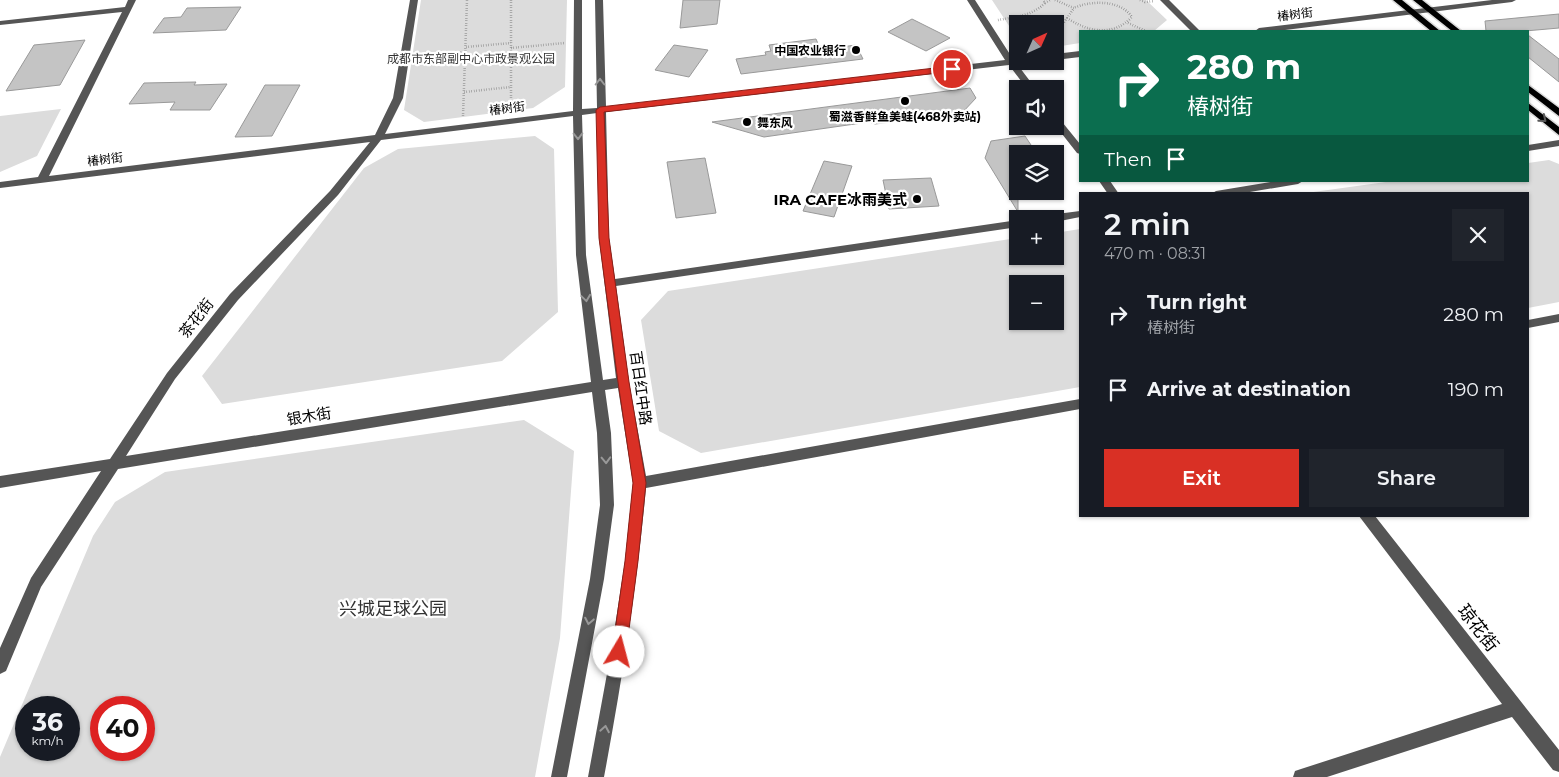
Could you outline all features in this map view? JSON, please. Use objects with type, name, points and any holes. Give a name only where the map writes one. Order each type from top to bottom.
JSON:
[{"type":"main road","points":[[1397,0],[1435,30]]},
{"type":"main road","points":[[1418,0],[1456,30]]},
{"type":"main road","points":[[1529,89],[1559,113]]},
{"type":"main road","points":[[1529,107],[1559,132]]},
{"type":"street","points":[[42,180],[132,0]]},
{"type":"street","name":"茶花街","points":[[0,666],[36,583],[171,376],[234,297],[334,193],[379,137],[398,98],[414,0]]},
{"type":"street","points":[[559,777],[597,579],[607,504],[604,433],[580,255],[578,0]]},
{"type":"street","name":"百日红中路","points":[[596,777],[619,652],[632,561],[640,483],[623,382],[612,283],[604,238],[599,0]]},
{"type":"street","points":[[971,0],[1009,55]]},
{"type":"street","points":[[1164,0],[1195,30]]},
{"type":"street","name":"椿树街","points":[[1267,30],[1512,0]]},
{"type":"street","points":[[0,23],[127,9]]},
{"type":"street","points":[[1064,56],[1079,54]]},
{"type":"street","name":"椿树街","points":[[0,185],[578,112],[1009,63]]},
{"type":"street","points":[[1064,131],[1079,150]]},
{"type":"street","points":[[1529,148],[1559,143]]},
{"type":"street","points":[[1105,182],[1112,192]]},
{"type":"street","points":[[1229,192],[1292,182]]},
{"type":"street","points":[[1064,217],[1079,214]]},
{"type":"street","points":[[612,283],[1009,224]]},
{"type":"street","points":[[1529,324],[1559,318]]},
{"type":"street","name":"银木街","points":[[0,482],[623,382]]},
{"type":"street","points":[[640,483],[1079,404]]},
{"type":"street","name":"琼花街","points":[[1367,517],[1559,764]]},
{"type":"street","points":[[1301,777],[1515,708]]},
{"type":"path","points":[[463,117],[467,0]]},
{"type":"path","points":[[511,0],[511,111]]},
{"type":"path","points":[[985,22],[1025,14],[1041,8],[1044,1],[1050,0]]},
{"type":"path","points":[[1055,0],[1074,8]]},
{"type":"path","points":[[1064,22],[1074,8],[1082,2],[1092,0],[1113,4],[1131,13],[1132,18],[1128,23],[1112,30]]},
{"type":"path","points":[[1113,4],[1115,0]]},
{"type":"path","points":[[1067,18],[1080,27],[1098,30]]},
{"type":"path","points":[[1128,23],[1144,30]]},
{"type":"path","points":[[511,48],[566,42]]},
{"type":"path","points":[[466,47],[511,43]]},
{"type":"path","points":[[412,58],[465,52]]},
{"type":"path","points":[[465,58],[511,54]]},
{"type":"path","points":[[464,92],[511,87]]},
{"type":"green space","name":"成都市东部副中心市政景观公园","points":[[421,0],[567,0],[565,87],[533,108],[424,122],[404,110]]},
{"type":"green space","points":[[992,0],[1146,0],[1167,20],[1155,30],[1079,30],[1079,43],[1064,46],[1064,15],[1009,15],[1009,26]]},
{"type":"green space","points":[[61,109],[37,156],[0,172],[0,116]]},
{"type":"green space","points":[[535,136],[554,149],[558,312],[502,361],[222,404],[202,376],[364,168],[398,149]]},
{"type":"green space","points":[[1549,160],[1559,164],[1559,302],[1529,308],[1529,192],[1313,192],[1386,182],[1529,182],[1529,163]]},
{"type":"green space","points":[[1079,229],[1079,387],[701,453],[659,431],[641,320],[668,291],[1009,239],[1009,265],[1064,265],[1064,232]]},
{"type":"green space","name":"兴城足球公园","points":[[524,420],[574,451],[560,638],[535,777],[0,777],[0,757],[15,721],[15,761],[80,761],[80,696],[26,696],[93,536],[115,502],[165,472]]},
{"type":"building","points":[[683,0],[720,0],[717,24],[680,28]]},
{"type":"building","points":[[241,7],[226,30],[153,33],[164,18],[181,17],[187,8]]},
{"type":"building","points":[[1559,14],[1559,28],[1529,31],[1486,30],[1485,21]]},
{"type":"building","points":[[912,19],[950,38],[926,51],[888,32]]},
{"type":"building","points":[[1529,36],[1559,59],[1559,82],[1529,58]]},
{"type":"building","points":[[816,39],[819,46],[825,45],[826,49],[856,45],[863,59],[741,74],[736,59],[766,55],[765,52],[771,51],[769,45]]},
{"type":"building","points":[[85,40],[60,85],[6,91],[34,45]]},
{"type":"building","points":[[674,45],[708,50],[689,77],[655,70]]},
{"type":"building","points":[[196,82],[194,85],[227,84],[210,110],[170,110],[175,102],[129,104],[144,83]]},
{"type":"building","points":[[265,85],[300,85],[272,136],[235,137]]},
{"type":"building","points":[[970,88],[976,98],[961,114],[875,124],[869,122],[764,137],[712,122]]},
{"type":"building","points":[[1025,136],[1031,145],[1009,145],[1009,197],[985,158],[991,141]]},
{"type":"building","points":[[705,158],[716,213],[676,218],[667,162]]},
{"type":"building","points":[[824,161],[852,166],[834,217],[803,211]]},
{"type":"building","points":[[931,178],[939,206],[889,209],[883,180]]},
{"type":"building","points":[[1011,200],[1018,200],[1017,210]]},
{"type":"place","name":"中国农业银行","points":[[856,50]]},
{"type":"place","name":"蜀滋香鲜鱼美蛙(468外卖站)","points":[[905,101]]},
{"type":"place","name":"舞东风","points":[[747,122]]},
{"type":"place","name":"IRA CAFE冰雨美式","points":[[917,199]]},
{"type":"route","points":[[619,652],[632,561],[640,483],[623,382],[612,283],[604,238],[600,110],[952,69]]}]
